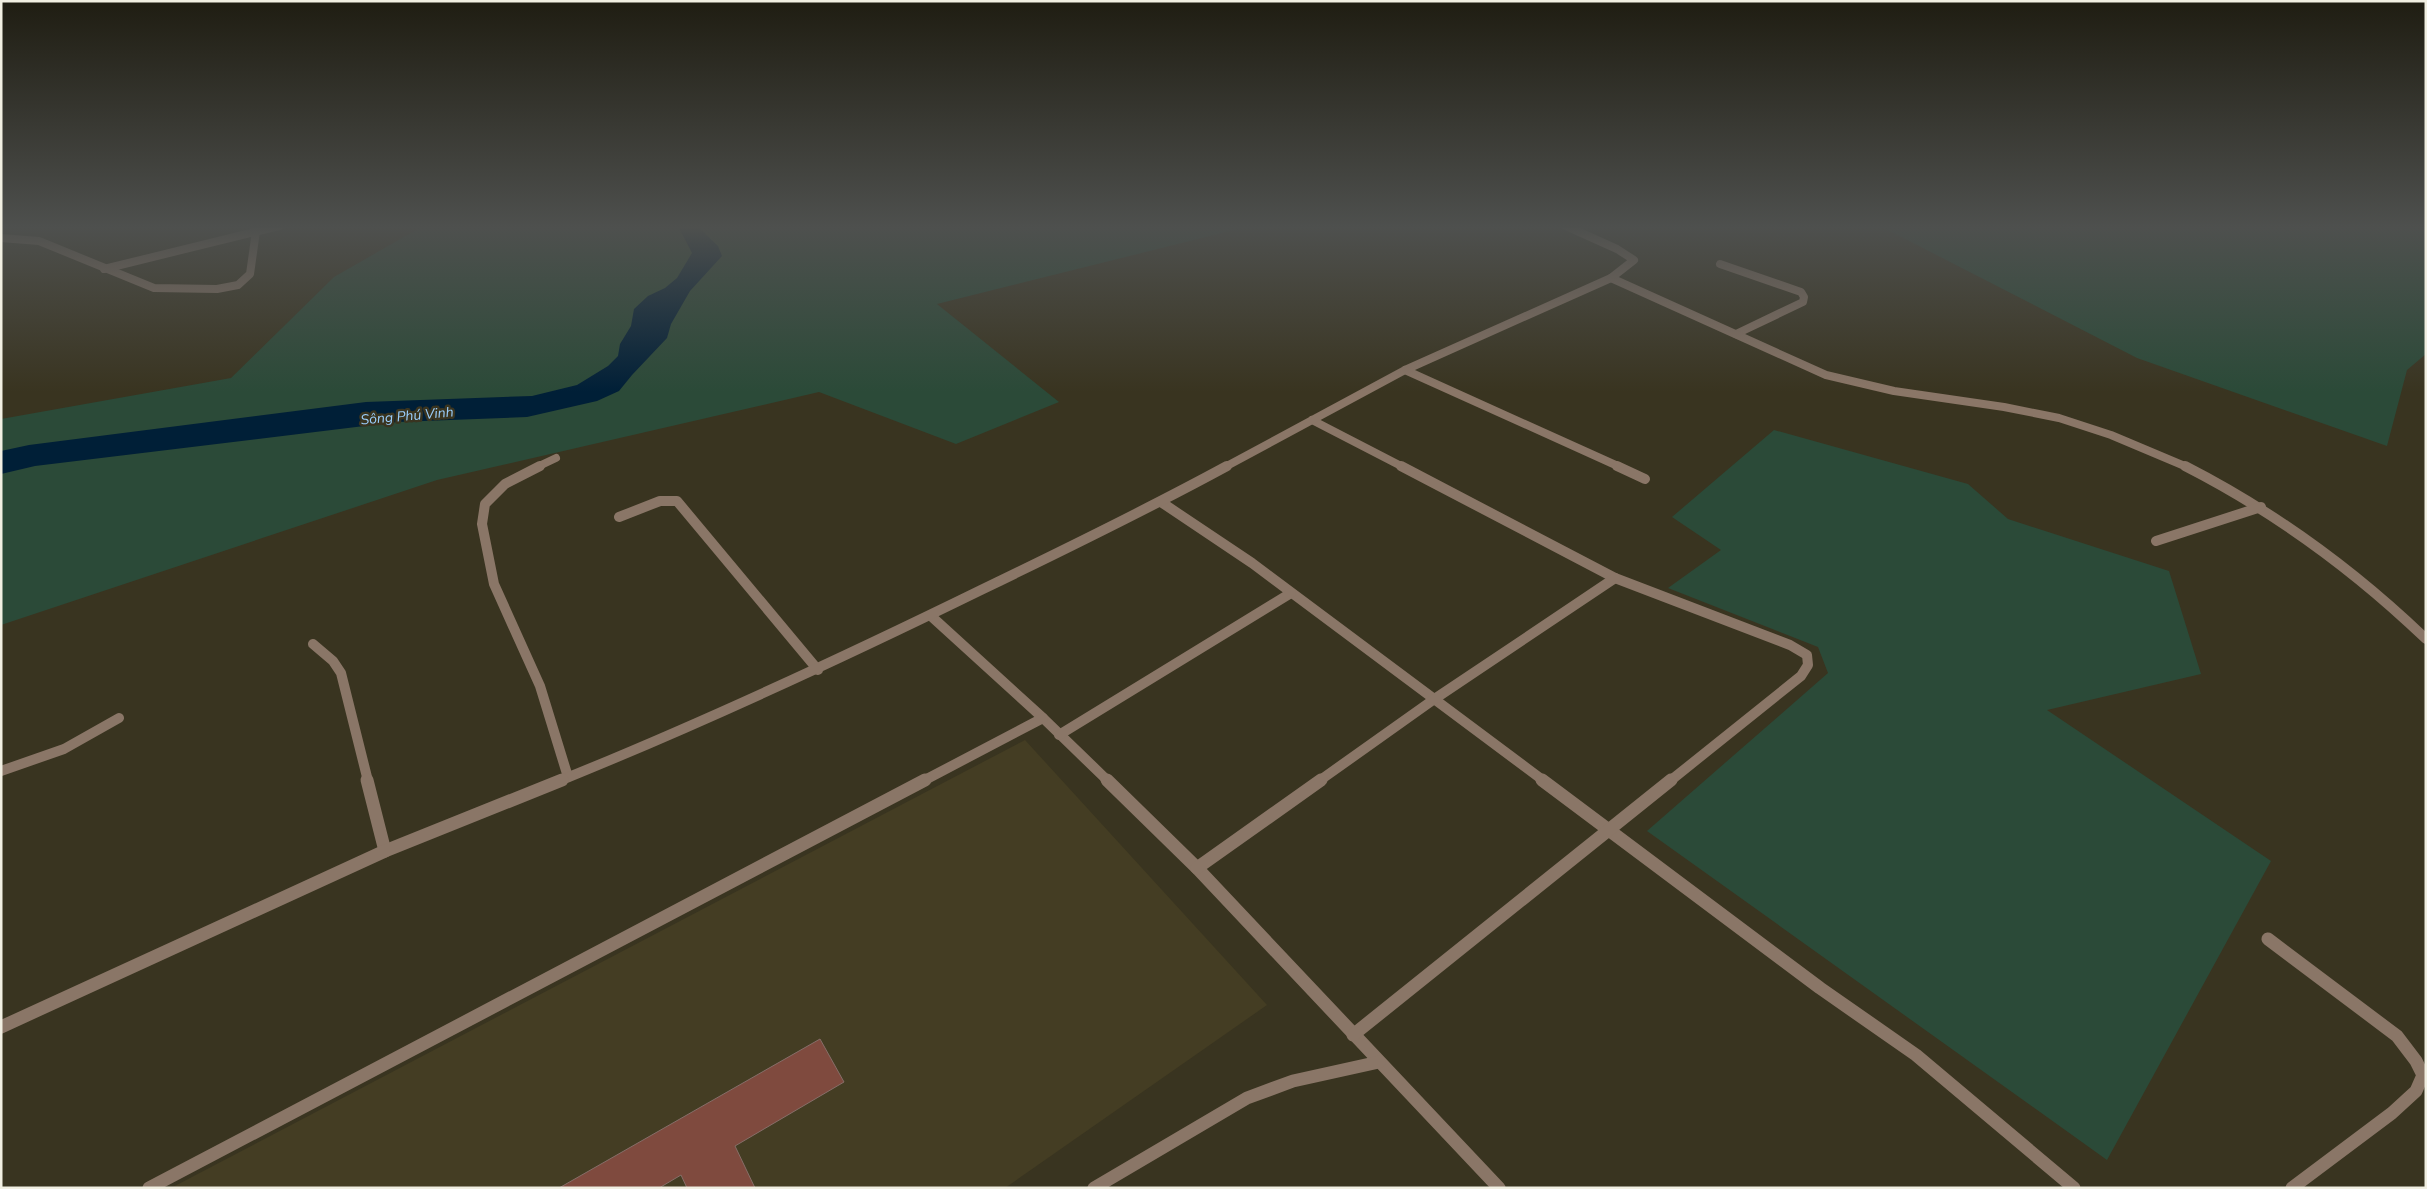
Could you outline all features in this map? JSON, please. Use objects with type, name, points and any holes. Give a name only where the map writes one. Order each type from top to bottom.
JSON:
[{"type":"street","points":[[136,281],[154,288],[217,289],[238,285],[242,281]]},
{"type":"street","points":[[1,1027],[385,850],[669,738],[818,670],[1161,502],[1405,370],[1603,281]]},
{"type":"street","points":[[1619,281],[1736,334],[1801,366],[1840,379],[1868,386],[2026,411],[2085,425],[2188,467],[2261,507],[2324,550],[2397,610],[2426,638]]},
{"type":"street","points":[[1736,334],[1803,302],[1804,297],[1801,292],[1771,281]]},
{"type":"street","points":[[1405,370],[1645,479]]},
{"type":"street","points":[[1312,420],[1615,578],[1790,645],[1807,656],[1808,665],[1801,676],[1353,1034]]},
{"type":"street","points":[[556,458],[505,484],[485,504],[482,524],[494,584],[540,686],[568,777]]},
{"type":"street","points":[[619,517],[660,501],[677,501],[818,670]]},
{"type":"street","points":[[1161,502],[1252,563],[1820,988],[1916,1055],[2074,1188]]},
{"type":"street","points":[[2156,541],[2261,507]]},
{"type":"street","points":[[1197,868],[1433,700],[1615,578]]},
{"type":"street","points":[[1059,735],[1291,594]]},
{"type":"street","points":[[930,616],[1043,718],[1197,868],[1499,1188]]},
{"type":"street","points":[[313,644],[333,661],[341,673],[385,850]]},
{"type":"street","points":[[1,771],[64,749],[119,718]]},
{"type":"street","points":[[149,1188],[448,1027],[735,880],[1043,718]]},
{"type":"street","points":[[2268,939],[2397,1036],[2416,1061],[2423,1075],[2416,1091],[2392,1113],[2292,1188]]},
{"type":"street","points":[[1094,1188],[1247,1098],[1293,1081],[1379,1062]]},
{"type":"shaded area","points":[[1025,740],[1267,1005],[1005,1188],[171,1188]]},
{"type":"green space","points":[[329,281],[1027,281],[937,304],[1059,402],[956,444],[819,392],[437,480],[1,625],[1,419],[231,378]]},
{"type":"green space","points":[[1988,281],[2426,281],[2426,354],[2407,370],[2387,446],[2137,358]]},
{"type":"green space","points":[[1774,430],[1968,484],[2008,519],[2169,571],[2201,674],[2047,710],[2271,861],[2107,1160],[1647,831],[1828,673],[1818,647],[1668,588],[1721,550],[1672,517]]},
{"type":"water","name":"Sông Phú Vinh","points":[[673,281],[699,281],[690,291],[671,324],[667,338],[619,391],[597,401],[527,417],[397,422],[35,466],[1,474],[1,451],[29,445],[366,402],[532,396],[577,385],[608,366],[618,356],[620,344],[631,326],[634,309],[648,296],[665,288]]},
{"type":"building","points":[[820,1039],[844,1082],[735,1146],[755,1188],[687,1188],[681,1175],[659,1188],[559,1188]]}]
